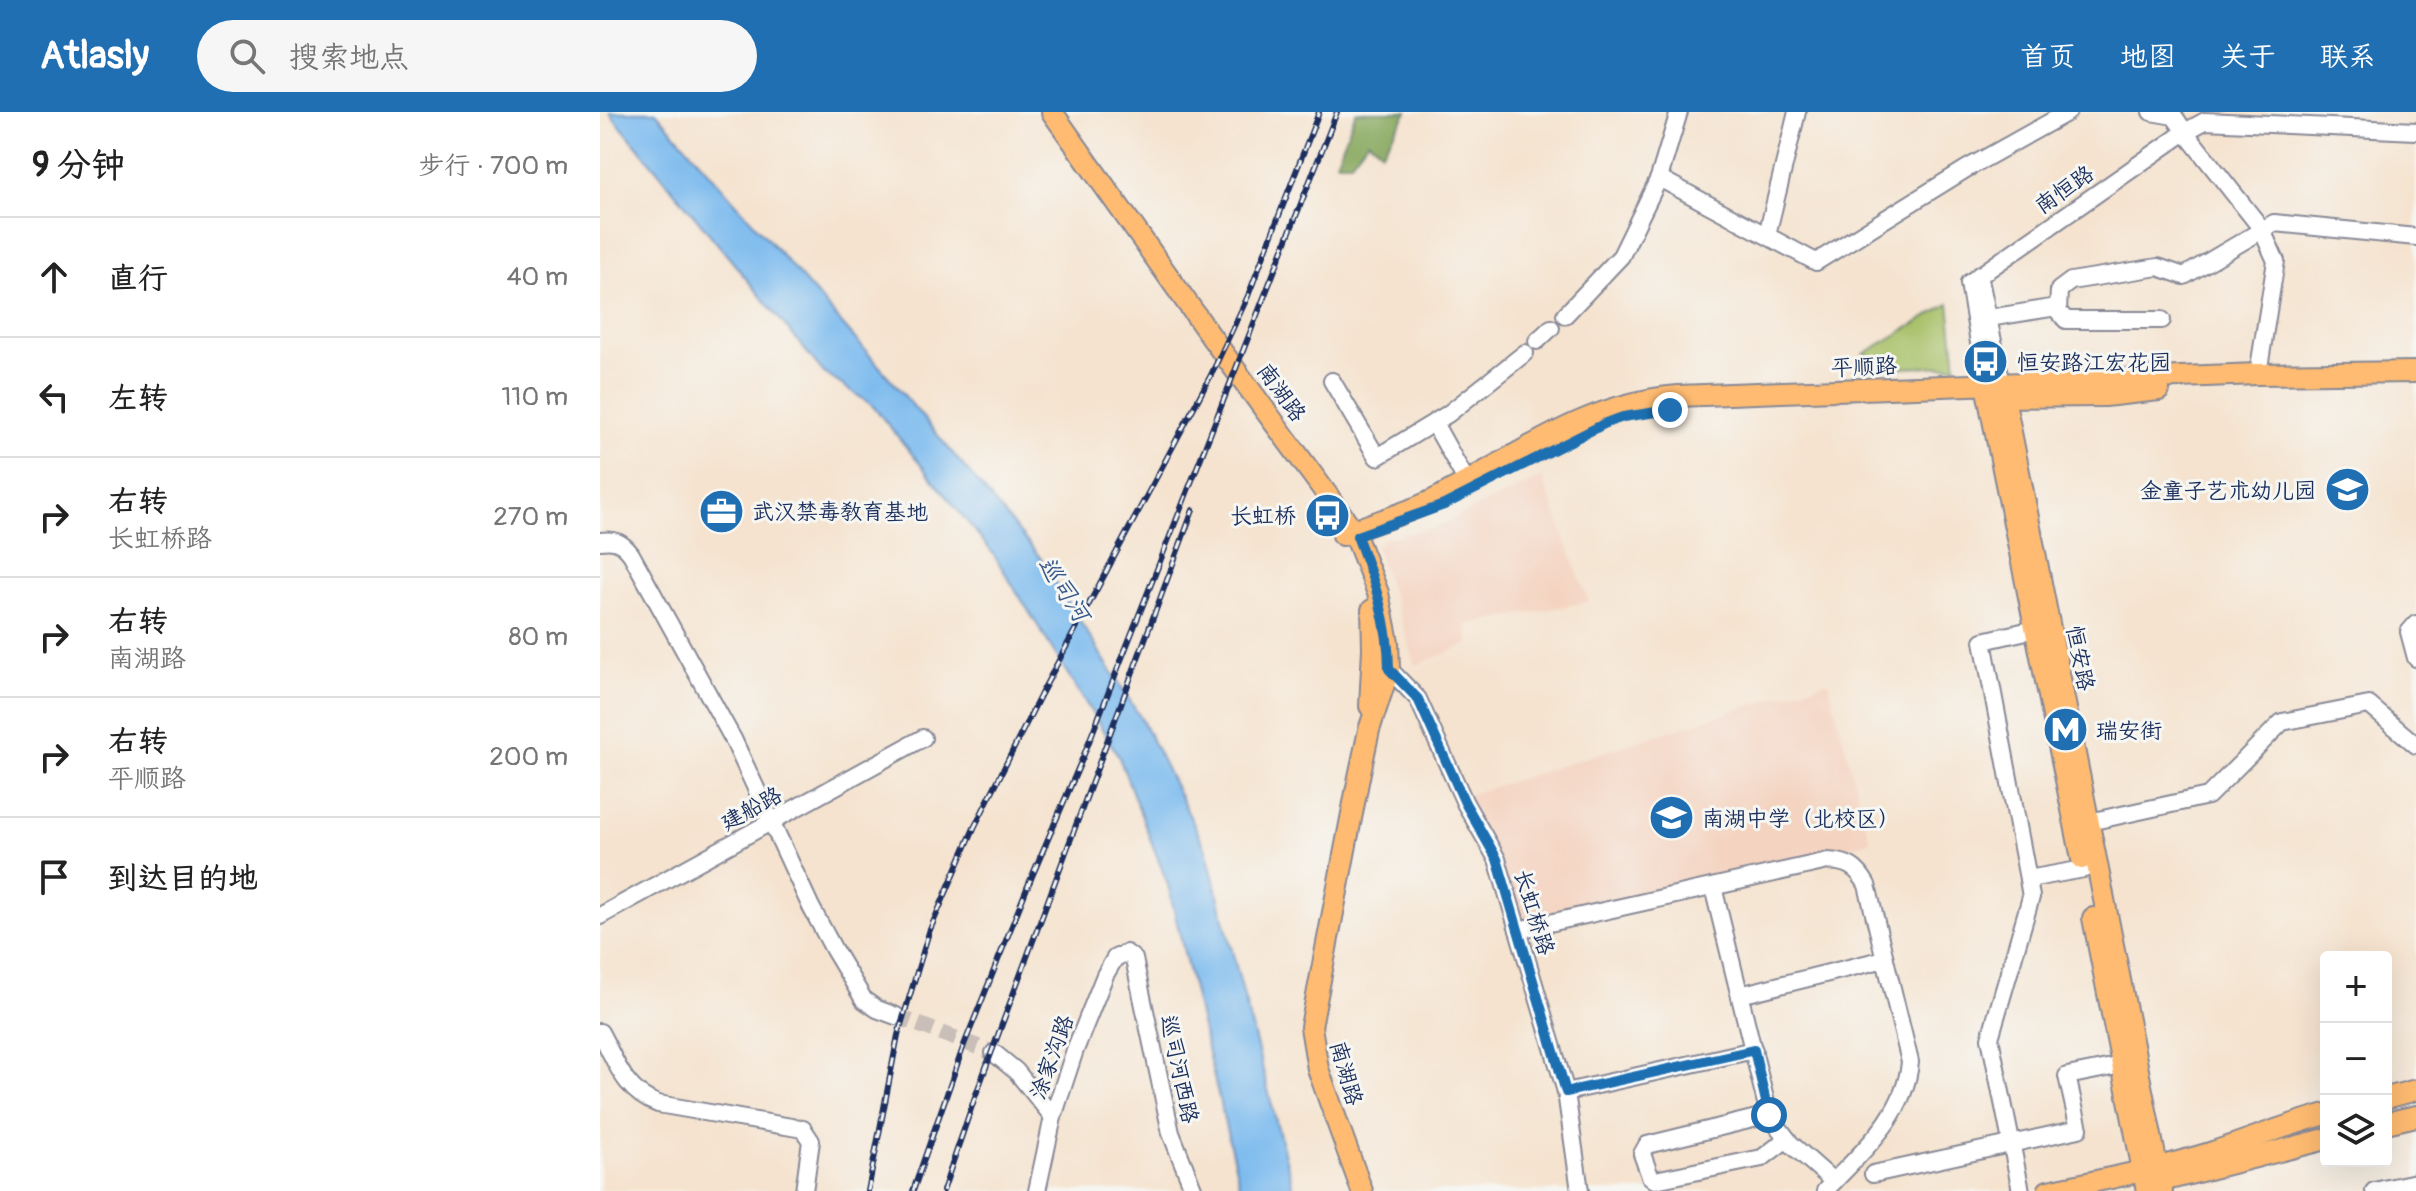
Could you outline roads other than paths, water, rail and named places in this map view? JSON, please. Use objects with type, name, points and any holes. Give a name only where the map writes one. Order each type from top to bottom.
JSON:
[{"type":"main road","name":"南湖路","points":[[1039,112],[1350,536],[1372,611],[1369,730]]},
{"type":"main road","name":"南湖路","points":[[1052,112],[1350,536],[1378,593],[1388,642],[1389,669],[1369,730],[1311,1027],[1318,1069],[1362,1191]]},
{"type":"main road","name":"平顺路","points":[[1350,536],[1444,505],[1623,417],[1670,410],[2258,374],[2416,372]]},
{"type":"main road","name":"平顺路","points":[[1350,536],[1416,508],[1590,416],[1628,402],[1678,396],[1995,391],[2105,396],[2144,391],[2416,382]]},
{"type":"main road","name":"恒安路","points":[[1995,391],[2035,629],[2082,824],[2084,869],[2122,1065],[2153,1181]]},
{"type":"main road","name":"恒安路","points":[[1995,391],[2153,1181]]},
{"type":"main road","points":[[2392,1096],[2416,1090]]},
{"type":"main road","points":[[2048,1191],[2153,1181],[2211,1152],[2278,1127],[2320,1116]]},
{"type":"main road","points":[[2392,1122],[2416,1116]]},
{"type":"main road","points":[[2114,1191],[2320,1140]]},
{"type":"street","points":[[1565,315],[1621,256],[1659,178],[1679,112]]},
{"type":"street","points":[[1767,235],[1797,112]]},
{"type":"street","points":[[1659,178],[1816,262],[1966,169],[2068,112]]},
{"type":"street","points":[[2151,112],[2174,116],[2261,228],[2276,261],[2258,374]]},
{"type":"street","name":"南恒路","points":[[1974,279],[2205,121],[2416,131]]},
{"type":"street","points":[[2162,320],[2066,320],[2057,307],[2059,290],[2071,281],[2158,267],[2184,276],[2274,223],[2416,237]]},
{"type":"street","name":"恒安路","points":[[1974,279],[1989,318],[1995,391]]},
{"type":"street","name":"恒安路","points":[[1974,279],[1995,391]]},
{"type":"street","points":[[1989,318],[2057,307]]},
{"type":"street","points":[[1332,381],[1377,457],[1434,423],[1551,328]]},
{"type":"street","points":[[1434,423],[1467,482]]},
{"type":"street","points":[[600,541],[613,539],[624,544],[631,554],[733,739],[811,907],[864,1000],[896,1016]]},
{"type":"street","points":[[2416,624],[2409,632],[2416,658]]},
{"type":"street","points":[[2021,1191],[1990,1038],[2031,897],[1983,641],[2035,629]]},
{"type":"street","name":"长虹桥路","points":[[1389,669],[1418,699],[1465,803],[1497,859],[1566,1092],[1580,1191]]},
{"type":"street","points":[[2082,824],[2208,796],[2282,722],[2369,705],[2416,745]]},
{"type":"street","name":"建船路","points":[[600,916],[923,738]]},
{"type":"street","points":[[1518,930],[1828,861],[1843,862],[1858,870],[1867,885],[1910,1062],[1908,1084],[1898,1108],[1829,1186],[1769,1115],[1713,887]]},
{"type":"street","points":[[2028,879],[2084,869]]},
{"type":"street","name":"涂家沟路","points":[[1037,1191],[1053,1117],[1075,1050],[1115,958],[1126,953],[1131,955]]},
{"type":"street","name":"巡司河西路","points":[[1131,955],[1136,966],[1171,1133],[1194,1191]]},
{"type":"street","points":[[1740,995],[1885,959]]},
{"type":"street","points":[[600,1032],[630,1087],[641,1098],[658,1104],[803,1129],[811,1141],[804,1191]]},
{"type":"street","points":[[1566,1092],[1754,1050]]},
{"type":"street","points":[[994,1053],[1016,1071],[1053,1117]]},
{"type":"street","points":[[1873,1174],[2079,1129],[2067,1076],[2122,1065]]},
{"type":"street","points":[[1769,1115],[1647,1145],[1642,1154],[1650,1176],[1655,1180],[1762,1158],[1787,1139]]},
{"type":"street","points":[[2374,1191],[2416,1182]]},
{"type":"water","points":[[609,112],[656,112],[893,382],[1039,556],[1142,720],[1206,849],[1294,1191],[1241,1191],[1168,885],[1118,755],[992,552],[872,405],[824,373]]},
{"type":"tunnel","points":[[896,1016],[994,1053]]},
{"type":"railway","points":[[868,1191],[898,1035],[929,932],[974,828],[1041,694],[1211,375],[1248,296],[1319,112]]},
{"type":"railway","points":[[913,1191],[964,1045],[1083,757],[1337,112]]},
{"type":"railway","points":[[943,1191],[1193,510]]},
{"type":"place","name":"恒安路江宏花园","points":[[1986,362]]},
{"type":"place","name":"金童子艺术幼儿园","points":[[2347,490]]},
{"type":"place","name":"武汉禁毒教育基地","points":[[721,511]]},
{"type":"place","name":"长虹桥","points":[[1327,515]]},
{"type":"place","name":"瑞安街","points":[[2065,730]]},
{"type":"place","name":"南湖中学（北校区）","points":[[1671,818]]},
{"type":"water label","name":"巡司河","points":[[1064,589]]}]
